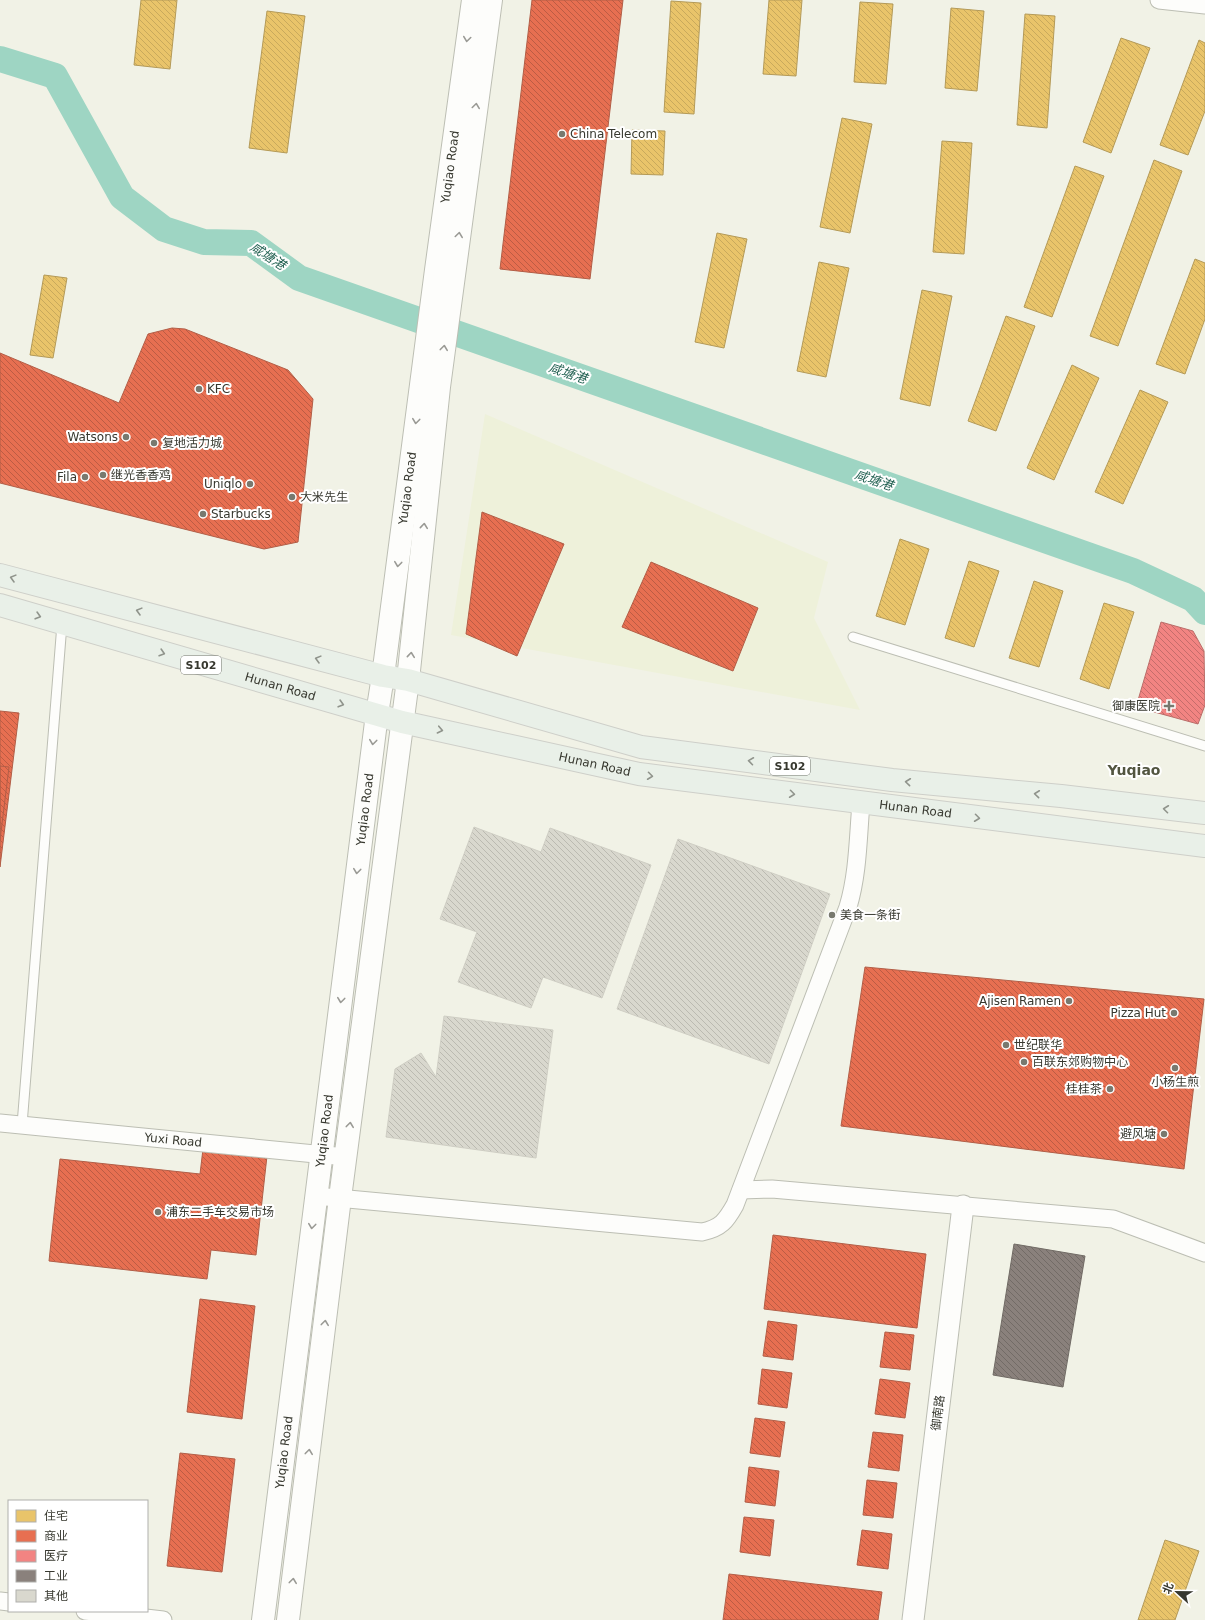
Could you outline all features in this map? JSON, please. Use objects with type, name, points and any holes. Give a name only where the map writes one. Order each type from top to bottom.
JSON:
[{"type":"main road","name":"Yuqiao Road","points":[[263,1620],[377,714],[430,385],[445,272],[473,0]]},
{"type":"main road","name":"Yuqiao Road","points":[[445,272],[490,0]]},
{"type":"main road","name":"Yuqiao Road","points":[[288,1620],[340,1198],[408,680],[430,385]]},
{"type":"main road","name":"S102","points":[[0,575],[383,676],[408,680],[641,747],[892,780],[1205,813]]},
{"type":"main road","name":"Hunan Road","points":[[0,605],[201,665],[402,722],[639,774],[1205,846]]},
{"type":"street","points":[[1159,0],[1205,5]]},
{"type":"street","points":[[316,1196],[702,1232],[720,1226],[735,1205],[848,907],[855,875],[861,803]]},
{"type":"street","name":"Yuxi Road","points":[[0,1123],[346,1157]]},
{"type":"street","points":[[741,1190],[772,1188],[1113,1219],[1205,1253]]},
{"type":"street","name":"御南路","points":[[913,1620],[963,1206]]},
{"type":"street","points":[[95,1612],[163,1620]]},
{"type":"lane","points":[[22,1125],[63,623]]},
{"type":"lane","points":[[853,638],[1205,746]]},
{"type":"shaded area","points":[[485,414],[828,562],[814,618],[860,710],[451,635]]},
{"type":"building: 住宅","points":[[141,0],[177,0],[170,69],[134,65]]},
{"type":"building: 住宅","points":[[769,0],[802,0],[796,76],[763,74]]},
{"type":"building: 住宅","points":[[671,1],[701,3],[694,114],[664,112]]},
{"type":"building: 住宅","points":[[860,2],[893,4],[886,84],[854,82]]},
{"type":"building: 住宅","points":[[951,8],[984,11],[977,91],[945,88]]},
{"type":"building: 住宅","points":[[267,11],[305,16],[287,153],[249,148]]},
{"type":"building: 住宅","points":[[1025,14],[1055,16],[1047,128],[1017,125]]},
{"type":"building: 住宅","points":[[1121,38],[1150,48],[1111,153],[1083,142]]},
{"type":"building: 住宅","points":[[1199,40],[1205,43],[1205,111],[1188,155],[1160,145]]},
{"type":"building: 住宅","points":[[842,118],[872,124],[850,233],[820,227]]},
{"type":"building: 住宅","points":[[632,130],[665,131],[663,175],[631,174]]},
{"type":"building: 住宅","points":[[942,141],[972,143],[964,254],[933,252]]},
{"type":"building: 住宅","points":[[1154,160],[1182,171],[1118,346],[1090,336]]},
{"type":"building: 住宅","points":[[1075,166],[1104,176],[1052,317],[1024,307]]},
{"type":"building: 住宅","points":[[717,233],[747,239],[724,348],[695,342]]},
{"type":"building: 住宅","points":[[1195,259],[1205,263],[1205,319],[1185,374],[1156,364]]},
{"type":"building: 住宅","points":[[819,262],[849,268],[826,377],[797,371]]},
{"type":"building: 住宅","points":[[44,275],[67,278],[53,358],[30,355]]},
{"type":"building: 住宅","points":[[922,290],[952,296],[930,406],[900,399]]},
{"type":"building: 住宅","points":[[1006,316],[1035,326],[996,431],[968,421]]},
{"type":"building: 住宅","points":[[1072,365],[1099,378],[1054,480],[1027,468]]},
{"type":"building: 住宅","points":[[1140,390],[1168,402],[1123,504],[1095,492]]},
{"type":"building: 住宅","points":[[900,539],[929,549],[905,625],[876,616]]},
{"type":"building: 住宅","points":[[969,561],[999,571],[974,647],[945,638]]},
{"type":"building: 住宅","points":[[1034,581],[1063,591],[1039,667],[1009,658]]},
{"type":"building: 住宅","points":[[1104,603],[1134,612],[1109,689],[1080,679]]},
{"type":"building: 住宅","points":[[1165,1540],[1199,1551],[1175,1620],[1138,1620]]},
{"type":"building: 商业","name":"China Telecom","points":[[532,0],[623,0],[590,279],[500,269]]},
{"type":"building: 商业","name":"复地活力城","points":[[172,328],[185,329],[288,370],[313,399],[298,542],[264,549],[0,483],[0,353],[119,403],[148,334]]},
{"type":"building: 商业","points":[[482,512],[564,544],[517,656],[466,634]]},
{"type":"building: 商业","points":[[651,562],[758,608],[733,671],[622,627]]},
{"type":"building: 商业","points":[[0,711],[19,713],[0,867]]},
{"type":"building: 商业","points":[[0,766],[9,767],[0,840]]},
{"type":"building: 商业","name":"百联东郊购物中心","points":[[865,967],[1204,999],[1184,1169],[841,1126]]},
{"type":"building: 商业","name":"浦东二手车交易市场","points":[[203,1149],[267,1156],[256,1255],[211,1250],[207,1279],[49,1261],[60,1159],[200,1174]]},
{"type":"building: 商业","points":[[773,1235],[926,1254],[917,1328],[764,1309]]},
{"type":"building: 商业","points":[[200,1299],[255,1306],[242,1419],[187,1412]]},
{"type":"building: 商业","points":[[768,1321],[797,1325],[793,1360],[763,1356]]},
{"type":"building: 商业","points":[[885,1332],[914,1335],[910,1370],[880,1367]]},
{"type":"building: 商业","points":[[762,1369],[792,1373],[787,1408],[758,1404]]},
{"type":"building: 商业","points":[[880,1379],[910,1383],[905,1418],[875,1414]]},
{"type":"building: 商业","points":[[755,1418],[785,1422],[780,1457],[750,1453]]},
{"type":"building: 商业","points":[[873,1432],[903,1435],[899,1471],[868,1467]]},
{"type":"building: 商业","points":[[180,1453],[235,1459],[222,1572],[167,1566]]},
{"type":"building: 商业","points":[[749,1467],[779,1471],[775,1506],[745,1502]]},
{"type":"building: 商业","points":[[867,1480],[897,1483],[893,1518],[863,1515]]},
{"type":"building: 商业","points":[[744,1517],[774,1520],[770,1556],[740,1552]]},
{"type":"building: 商业","points":[[862,1530],[892,1534],[888,1569],[857,1565]]},
{"type":"building: 商业","points":[[729,1574],[882,1592],[878,1620],[723,1620]]},
{"type":"building: 医疗","name":"御康医院","points":[[1161,622],[1193,631],[1204,651],[1205,705],[1198,724],[1136,707]]},
{"type":"building: 工业","points":[[1014,1244],[1085,1256],[1063,1387],[993,1375]]},
{"type":"building: 其他","points":[[474,827],[541,852],[550,828],[651,865],[602,998],[543,977],[531,1008],[458,982],[477,932],[440,919]]},
{"type":"building: 其他","points":[[678,839],[830,894],[769,1064],[617,1009]]},
{"type":"building: 其他","points":[[444,1016],[553,1030],[536,1158],[386,1137],[395,1069],[421,1053],[436,1077]]},
{"type":"waterway","name":"咸塘港","points":[[0,59],[55,76],[122,197],[164,229],[204,242],[251,243],[299,278],[1133,571],[1193,599],[1205,612]]},
{"type":"place","name":"China Telecom","points":[[562,134]]},
{"type":"place","name":"KFC","points":[[199,389]]},
{"type":"place","name":"Watsons","points":[[126,437]]},
{"type":"place","name":"复地活力城","points":[[154,443]]},
{"type":"place","name":"继光香香鸡","points":[[103,475]]},
{"type":"place","name":"Fila","points":[[85,477]]},
{"type":"place","name":"Uniqlo","points":[[250,484]]},
{"type":"place","name":"大米先生","points":[[292,497]]},
{"type":"place","name":"Starbucks","points":[[203,514]]},
{"type":"place","name":"御康医院","points":[[1169,706]]},
{"type":"place","name":"美食一条街","points":[[832,915]]},
{"type":"place","name":"Ajisen Ramen","points":[[1069,1001]]},
{"type":"place","name":"Pizza Hut","points":[[1174,1013]]},
{"type":"place","name":"世纪联华","points":[[1006,1045]]},
{"type":"place","name":"百联东郊购物中心","points":[[1024,1062]]},
{"type":"place","name":"小杨生煎","points":[[1175,1068]]},
{"type":"place","name":"桂桂茶","points":[[1110,1089]]},
{"type":"place","name":"避风塘","points":[[1164,1134]]},
{"type":"place","name":"浦东二手车交易市场","points":[[158,1212]]},
{"type":"district","name":"Yuqiao","points":[[1134,770]]}]
